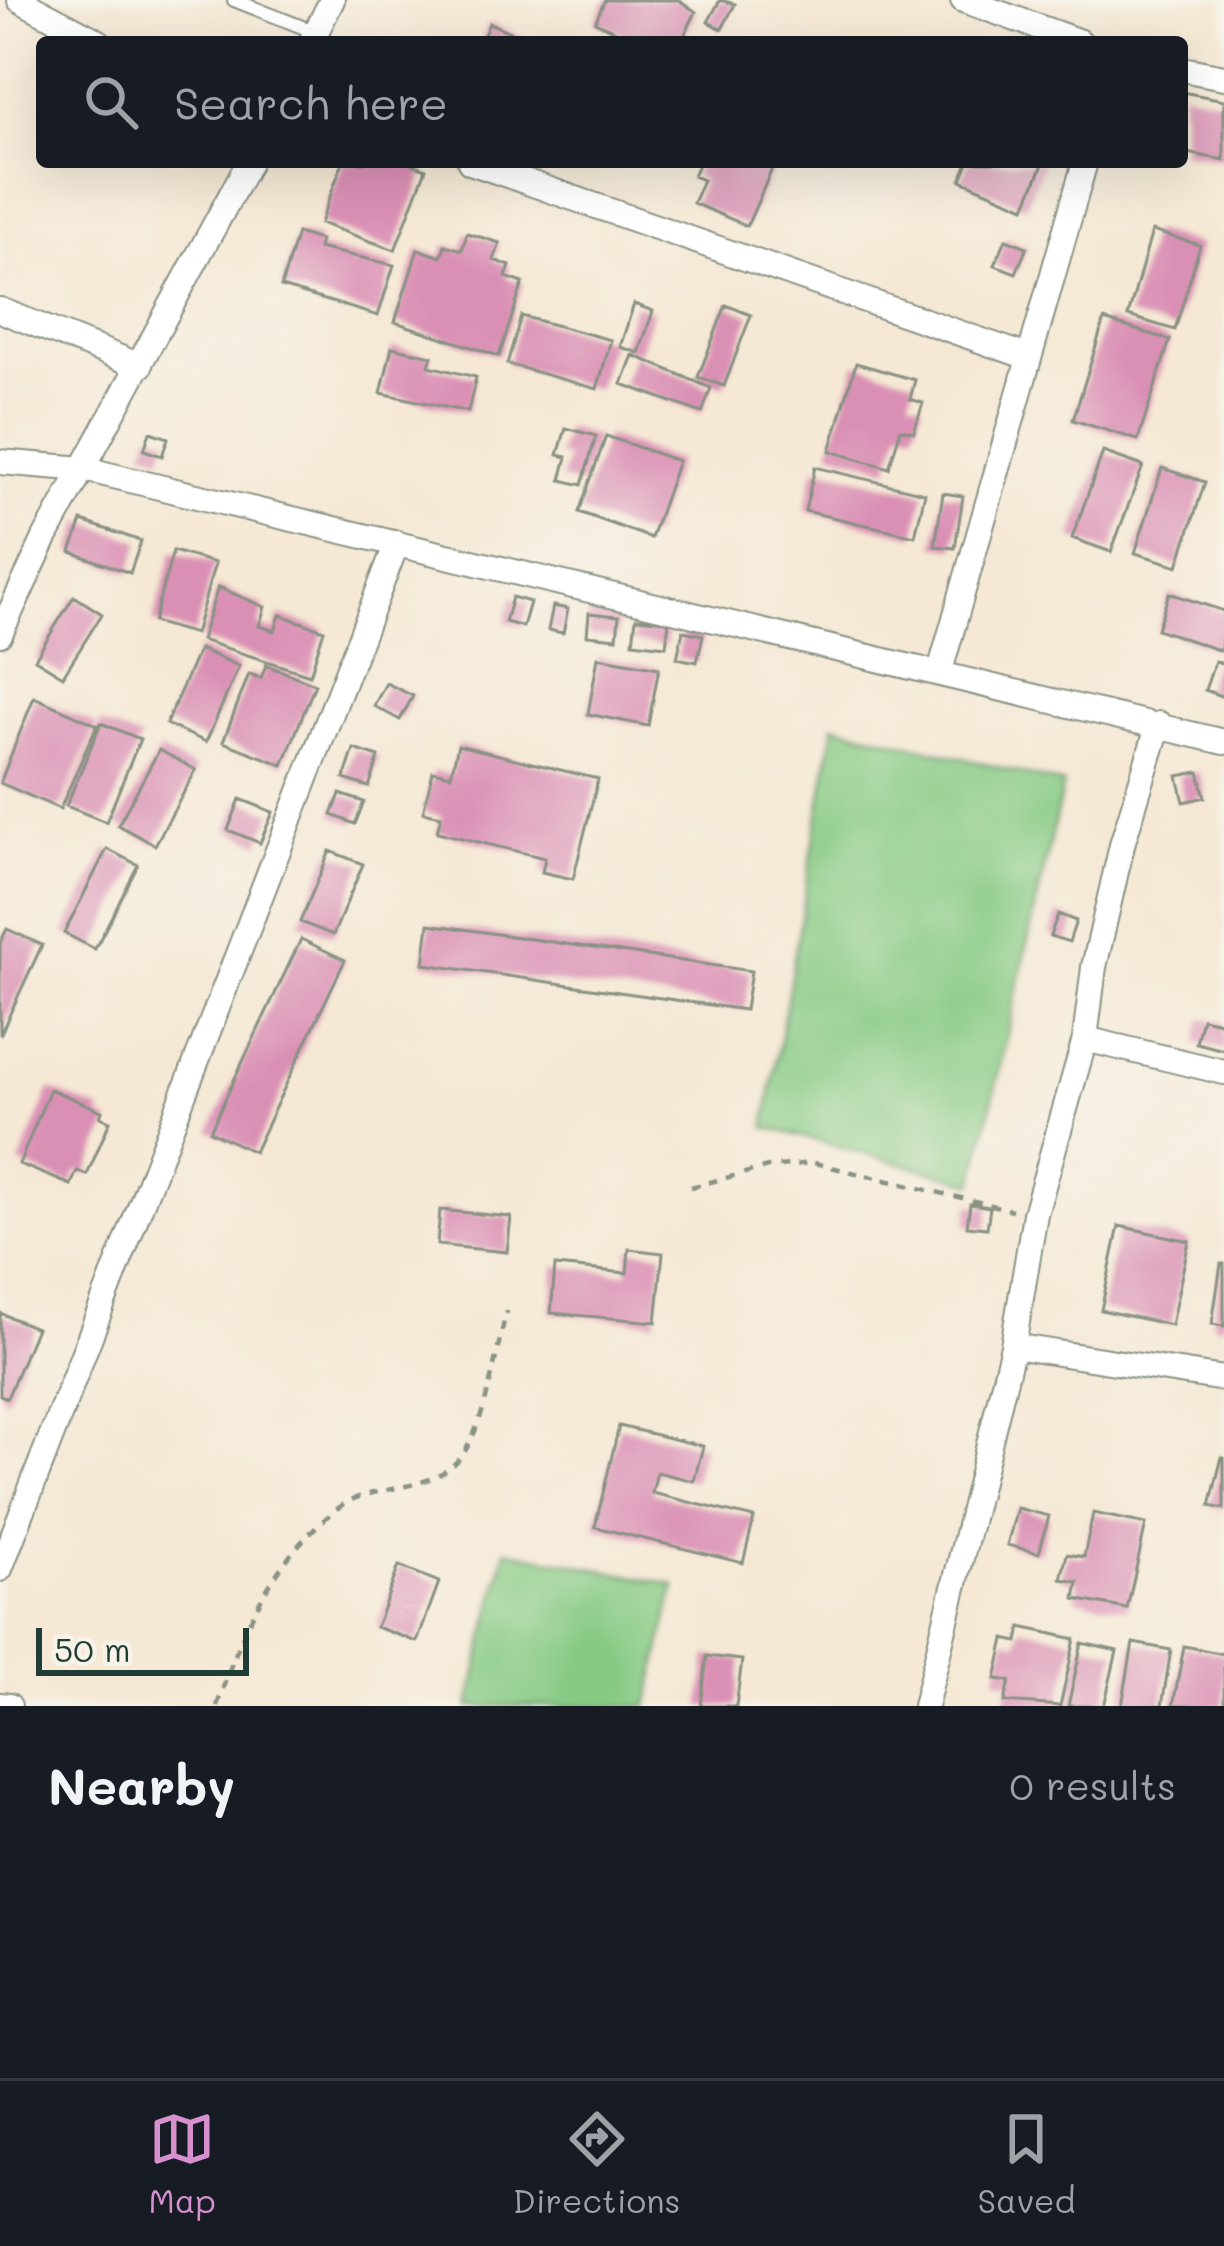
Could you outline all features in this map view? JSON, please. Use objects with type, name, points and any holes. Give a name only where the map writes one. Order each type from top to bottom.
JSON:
[{"type":"street","points":[[20,0],[88,36]]},
{"type":"street","points":[[314,36],[332,0]]},
{"type":"street","points":[[963,0],[1063,36]]},
{"type":"street","points":[[1188,70],[1224,77]]},
{"type":"street","points":[[0,634],[246,168]]},
{"type":"street","points":[[487,168],[1028,357]]},
{"type":"street","points":[[940,671],[1083,168]]},
{"type":"street","points":[[0,310],[140,366]]},
{"type":"street","points":[[0,462],[84,469],[1224,742]]},
{"type":"street","points":[[0,1569],[397,543]]},
{"type":"street","points":[[925,1706],[1012,1346],[1035,1214],[1084,1039],[1094,967],[1123,841],[1159,724]]},
{"type":"street","points":[[1084,1039],[1224,1072]]},
{"type":"street","points":[[1012,1346],[1224,1379]]},
{"type":"lane","points":[[234,0],[309,36]]},
{"type":"path","points":[[691,1187],[768,1167],[814,1163],[1035,1214]]},
{"type":"path","points":[[218,1706],[258,1598],[316,1529],[344,1502],[429,1480],[469,1447],[507,1311]]},
{"type":"green space","points":[[834,725],[1063,784],[974,1183],[765,1127]]},
{"type":"green space","points":[[506,1550],[675,1585],[648,1706],[469,1706]]},
{"type":"building","points":[[605,0],[679,0],[696,12],[684,36],[626,36],[595,22]]},
{"type":"building","points":[[720,0],[735,4],[722,29],[708,22]]},
{"type":"building","points":[[489,23],[519,36],[484,36]]},
{"type":"building","points":[[1188,93],[1224,100],[1224,160],[1188,153]]},
{"type":"building","points":[[341,168],[426,169],[395,250],[320,223]]},
{"type":"building","points":[[696,168],[772,168],[747,226],[693,203],[703,180],[693,176]]},
{"type":"building","points":[[966,168],[1041,168],[1025,207],[961,180]]},
{"type":"building","points":[[1152,231],[1200,245],[1175,330],[1128,316]]},
{"type":"building","points":[[297,233],[320,240],[318,248],[394,265],[378,316],[281,287]]},
{"type":"building","points":[[467,233],[500,243],[494,260],[510,266],[506,277],[523,283],[499,356],[395,322],[418,249],[441,257],[445,245],[462,250]]},
{"type":"building","points":[[1006,239],[1027,247],[1016,273],[995,265]]},
{"type":"building","points":[[634,304],[653,311],[639,353],[620,347]]},
{"type":"building","points":[[726,305],[751,315],[724,386],[698,377]]},
{"type":"building","points":[[521,316],[611,340],[597,389],[507,364]]},
{"type":"building","points":[[1104,320],[1170,340],[1138,440],[1073,420]]},
{"type":"building","points":[[392,347],[432,356],[429,366],[476,377],[468,412],[381,393]]},
{"type":"building","points":[[633,355],[711,388],[702,413],[622,384]]},
{"type":"building","points":[[856,363],[915,380],[910,399],[923,403],[914,432],[901,429],[889,468],[830,451]]},
{"type":"building","points":[[566,428],[596,436],[582,485],[561,480],[567,457],[558,455]]},
{"type":"building","points":[[150,432],[168,438],[162,456],[144,450]]},
{"type":"building","points":[[606,436],[678,461],[651,538],[579,512]]},
{"type":"building","points":[[1103,452],[1143,466],[1111,552],[1072,538]]},
{"type":"building","points":[[815,467],[925,493],[915,536],[805,511]]},
{"type":"building","points":[[1162,468],[1205,482],[1178,566],[1135,553]]},
{"type":"building","points":[[943,493],[963,496],[955,548],[935,546]]},
{"type":"building","points":[[82,521],[141,541],[130,573],[71,552]]},
{"type":"building","points":[[173,551],[215,563],[195,634],[153,622]]},
{"type":"building","points":[[218,587],[265,607],[259,626],[275,631],[280,615],[324,630],[310,675],[201,640]]},
{"type":"building","points":[[1169,593],[1224,611],[1221,651],[1157,629]]},
{"type":"building","points":[[74,596],[102,614],[63,676],[35,659]]},
{"type":"building","points":[[512,597],[530,602],[523,627],[505,622]]},
{"type":"building","points":[[553,606],[568,609],[563,633],[548,630]]},
{"type":"building","points":[[589,613],[619,616],[617,638],[587,635]]},
{"type":"building","points":[[636,618],[669,621],[666,646],[633,642]]},
{"type":"building","points":[[683,631],[703,635],[697,662],[677,658]]},
{"type":"building","points":[[199,649],[239,666],[206,742],[166,724]]},
{"type":"building","points":[[598,657],[659,668],[648,726],[588,714]]},
{"type":"building","points":[[1215,661],[1224,664],[1224,697],[1205,690]]},
{"type":"building","points":[[266,665],[315,684],[283,765],[223,742],[249,674],[261,678]]},
{"type":"building","points":[[386,683],[413,696],[400,720],[374,706]]},
{"type":"building","points":[[34,697],[97,725],[60,809],[0,783]]},
{"type":"building","points":[[101,723],[140,739],[106,822],[66,806]]},
{"type":"building","points":[[458,745],[598,779],[573,879],[542,872],[545,858],[437,832],[441,816],[423,812],[433,771],[451,775]]},
{"type":"building","points":[[354,749],[379,757],[369,787],[344,779]]},
{"type":"building","points":[[159,750],[196,770],[155,845],[118,825]]},
{"type":"building","points":[[1199,772],[1205,797],[1184,802],[1178,776]]},
{"type":"building","points":[[340,794],[364,802],[355,824],[332,815]]},
{"type":"building","points":[[240,799],[273,812],[260,843],[228,830]]},
{"type":"building","points":[[107,849],[138,865],[95,949],[64,933]]},
{"type":"building","points":[[330,851],[363,864],[333,935],[300,922]]},
{"type":"building","points":[[1058,914],[1076,921],[1069,942],[1050,936]]},
{"type":"building","points":[[429,924],[751,971],[745,1010],[424,964]]},
{"type":"building","points":[[7,929],[42,945],[0,1035],[0,943]]},
{"type":"building","points":[[301,939],[345,960],[254,1152],[210,1131]]},
{"type":"building","points":[[1202,1018],[1224,1023],[1224,1050],[1196,1043]]},
{"type":"building","points":[[50,1089],[102,1111],[100,1117],[110,1121],[87,1175],[77,1171],[71,1185],[19,1164]]},
{"type":"building","points":[[970,1204],[990,1207],[987,1228],[967,1226]]},
{"type":"building","points":[[440,1210],[511,1217],[507,1252],[437,1245]]},
{"type":"building","points":[[1119,1226],[1189,1241],[1171,1325],[1101,1310]]},
{"type":"building","points":[[629,1249],[663,1253],[656,1322],[551,1313],[555,1266],[627,1273]]},
{"type":"building","points":[[1224,1264],[1224,1326],[1212,1324]]},
{"type":"building","points":[[0,1313],[36,1328],[7,1398],[0,1395]]},
{"type":"building","points":[[619,1426],[703,1446],[694,1481],[657,1472],[652,1493],[754,1518],[743,1563],[595,1527]]},
{"type":"building","points":[[1224,1458],[1224,1509],[1210,1506]]},
{"type":"building","points":[[1017,1508],[1049,1516],[1039,1553],[1007,1545]]},
{"type":"building","points":[[1093,1513],[1146,1524],[1127,1609],[1075,1599],[1078,1582],[1061,1579],[1067,1554],[1084,1557]]},
{"type":"building","points":[[399,1566],[439,1582],[417,1642],[376,1627]]},
{"type":"building","points":[[1021,1627],[1075,1639],[1060,1706],[1005,1702],[1010,1681],[996,1679],[1005,1639],[1018,1642]]},
{"type":"building","points":[[1082,1643],[1117,1651],[1104,1706],[1068,1706]]},
{"type":"building","points":[[1133,1643],[1171,1650],[1162,1706],[1122,1706]]},
{"type":"building","points":[[1184,1646],[1224,1654],[1224,1706],[1173,1706]]},
{"type":"building","points":[[707,1656],[742,1660],[736,1706],[701,1706]]}]
